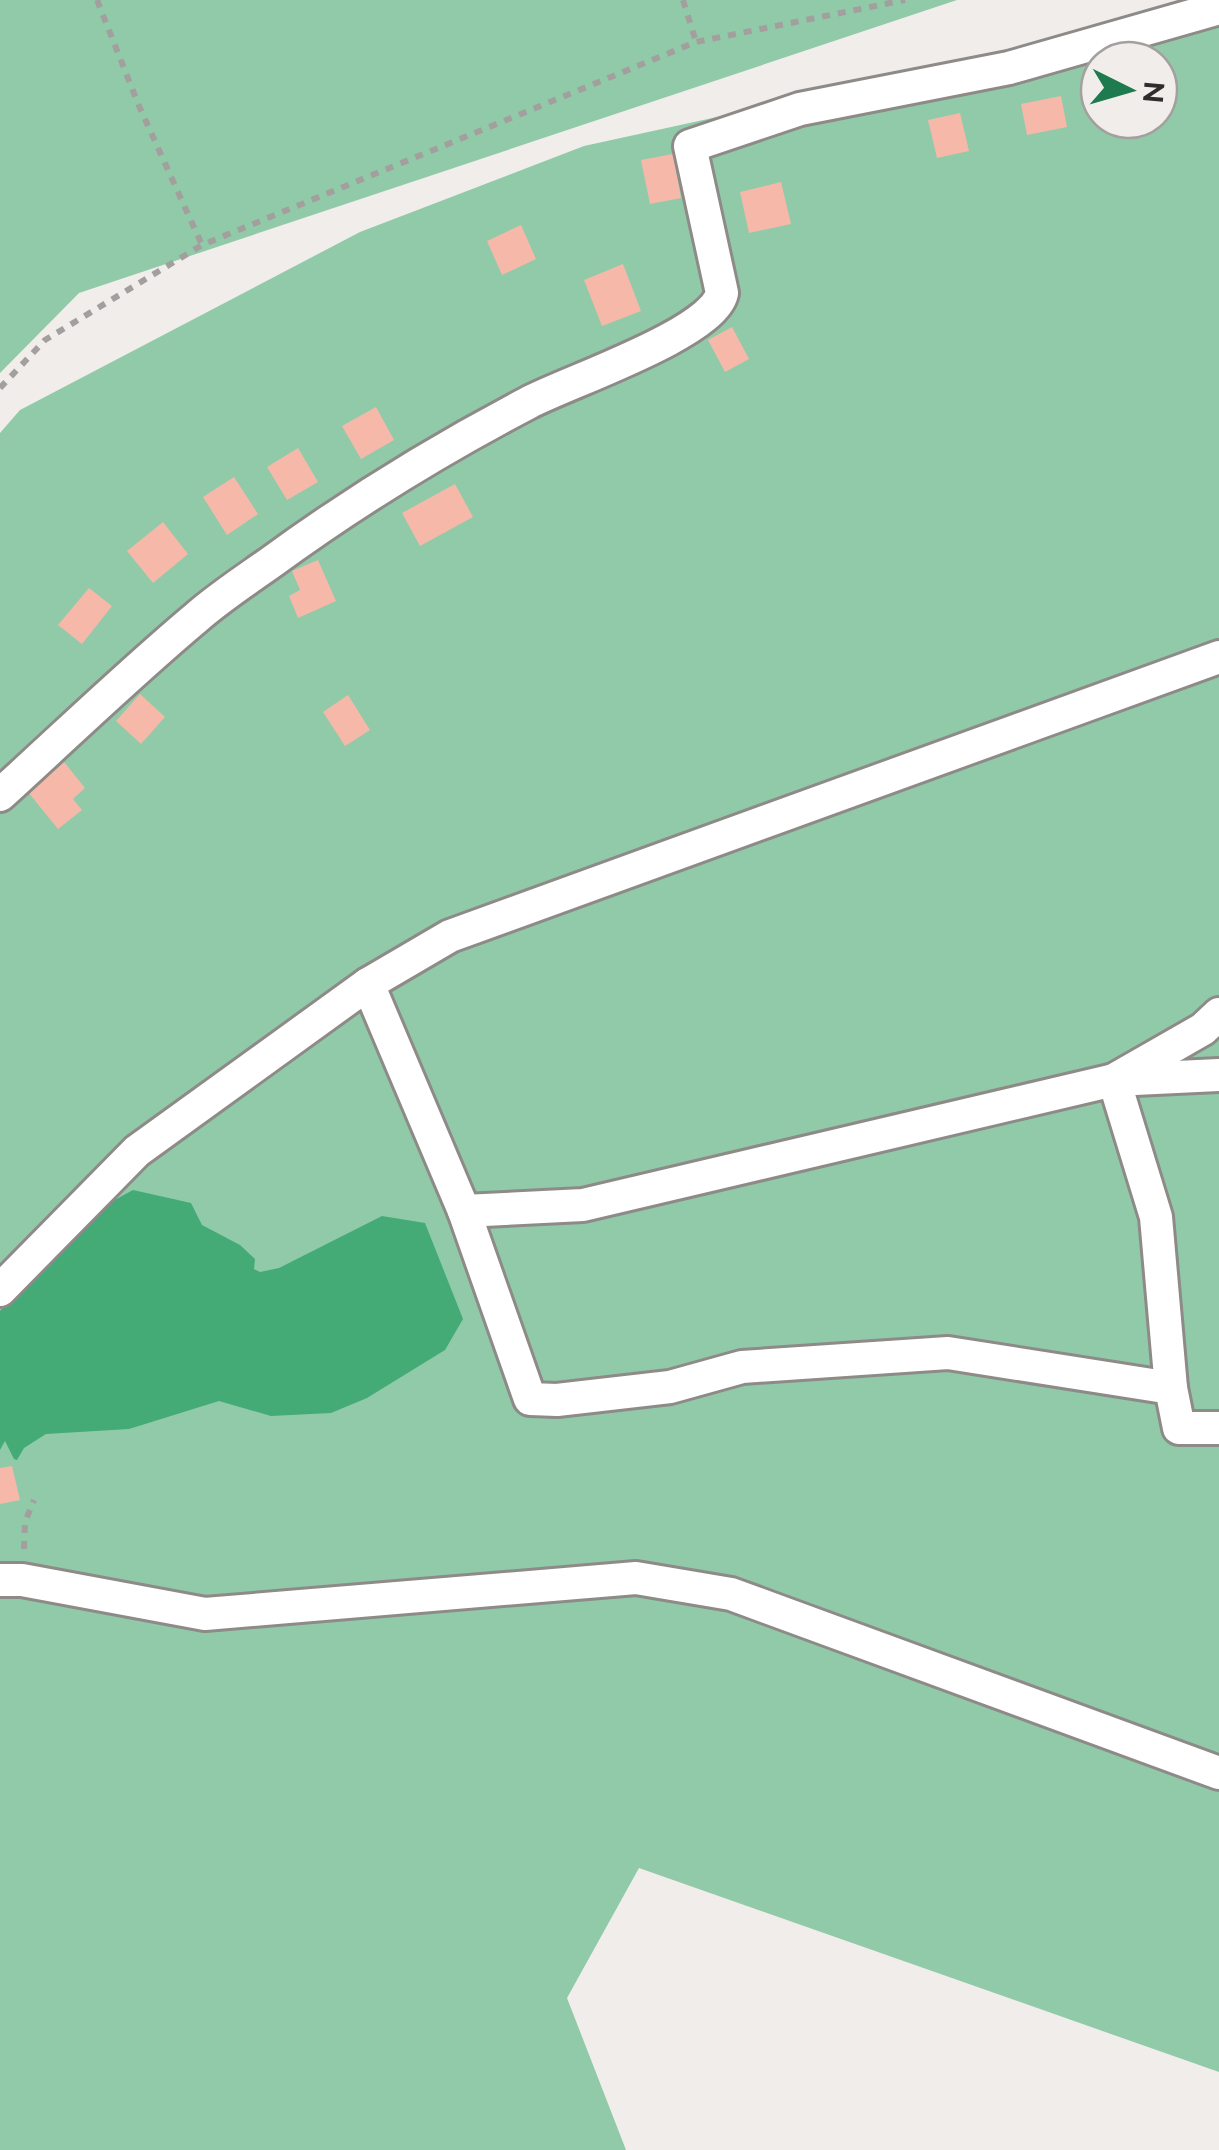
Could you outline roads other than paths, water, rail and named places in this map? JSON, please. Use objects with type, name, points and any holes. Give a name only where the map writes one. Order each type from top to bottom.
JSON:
[{"type":"street","points":[[0,795],[199,614],[366,494],[531,401],[632,358],[713,311],[722,292],[690,146],[800,109],[1009,68],[1219,8]]},
{"type":"street","points":[[0,1290],[138,1150],[368,984],[450,936],[1219,657]]},
{"type":"street","points":[[368,984],[464,1211],[530,1399],[557,1400],[670,1387],[742,1367],[948,1353],[1171,1388]]},
{"type":"street","points":[[1114,1080],[1203,1029],[1219,1014]]},
{"type":"street","points":[[464,1211],[583,1205],[1114,1080],[1219,1075]]},
{"type":"street","points":[[1114,1080],[1156,1217],[1171,1388],[1179,1428],[1219,1428]]},
{"type":"street","points":[[11,1580],[205,1614],[636,1578],[731,1594],[1219,1773]]}]
